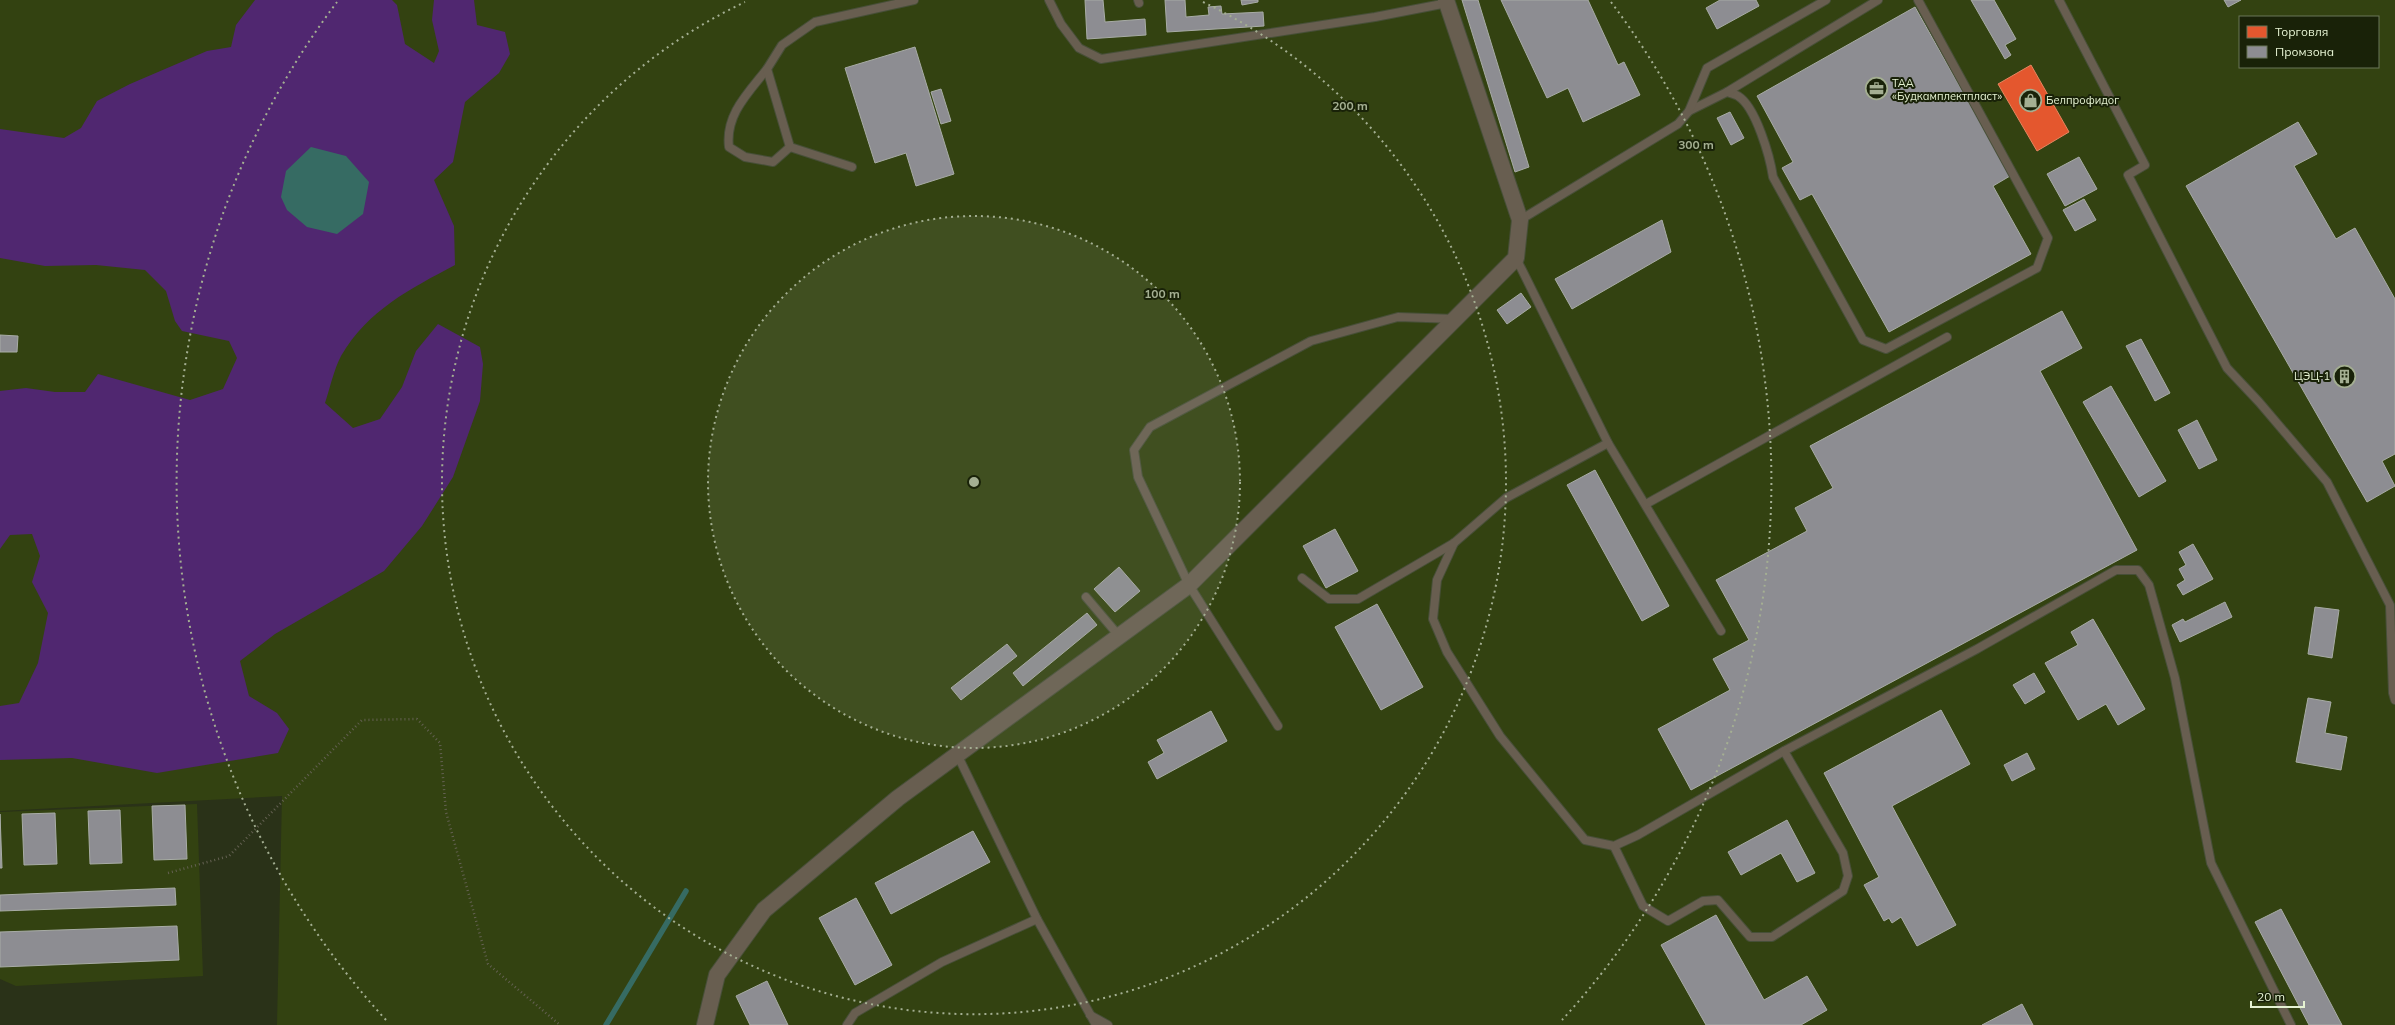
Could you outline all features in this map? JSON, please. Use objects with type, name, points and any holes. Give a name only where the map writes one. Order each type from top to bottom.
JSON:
[{"type":"street","points":[[705,1025],[717,975],[764,910],[898,798],[956,754],[1189,585],[1516,258],[1520,220],[1447,1]]},
{"type":"lane","points":[[790,147],[774,162],[745,157],[730,147],[728,133],[739,104],[767,69],[782,45],[815,22],[914,0]]},
{"type":"lane","points":[[1049,0],[1061,24],[1078,48],[1101,59],[1375,17],[1447,1]]},
{"type":"lane","points":[[1520,220],[1678,124],[1689,111],[1706,68],[1826,0]]},
{"type":"lane","points":[[1689,111],[1727,92],[1878,0]]},
{"type":"lane","points":[[1727,92],[1738,95],[1748,106],[1771,159],[1773,177],[1863,340],[1886,349],[2037,268],[2048,238],[1918,0]]},
{"type":"lane","points":[[2059,0],[2145,165],[2128,175],[2227,368],[2259,402],[2327,482],[2390,605],[2393,693],[2395,700]]},
{"type":"lane","points":[[767,69],[790,147]]},
{"type":"lane","points":[[790,147],[852,167]]},
{"type":"lane","points":[[1516,258],[1608,443],[1721,631]]},
{"type":"lane","points":[[1278,726],[1189,585],[1138,477],[1134,450],[1150,427],[1311,341],[1398,317],[1456,319]]},
{"type":"lane","points":[[1646,504],[1947,337]]},
{"type":"lane","points":[[1302,578],[1329,599],[1358,599],[1454,543],[1506,498],[1608,443]]},
{"type":"lane","points":[[1454,543],[1437,580],[1433,619],[1447,652],[1500,736],[1585,840],[1614,846],[1638,835],[1784,751],[1977,649],[2116,570],[2138,570],[2149,585],[2175,678],[2211,863],[2291,1025]]},
{"type":"lane","points":[[1086,597],[1119,636]]},
{"type":"lane","points":[[1614,846],[1643,906],[1668,921],[1703,901],[1718,900],[1750,937],[1772,937],[1843,891],[1848,876],[1843,853],[1784,751]]},
{"type":"lane","points":[[956,754],[1037,919],[1096,1025]]},
{"type":"lane","points":[[847,1025],[855,1013],[942,962],[1037,919]]},
{"type":"lane","points":[[1090,1014],[1108,1025]]},
{"type":"path","points":[[168,873],[229,856],[362,720],[418,719],[440,742],[446,812],[488,964],[560,1025]]},
{"type":"shaded area","points":[[0,0],[2395,0],[2395,1025],[277,1025],[282,796],[0,811]]},
{"type":"shaded area","points":[[255,0],[392,0],[397,5],[405,44],[434,63],[439,51],[432,20],[434,0],[474,0],[477,25],[505,32],[510,54],[499,73],[465,102],[453,162],[434,180],[454,226],[455,265],[391,302],[364,326],[341,356],[325,403],[353,428],[380,419],[402,387],[416,351],[438,324],[480,347],[483,364],[480,401],[453,477],[422,526],[384,571],[275,634],[240,661],[249,696],[277,713],[289,729],[278,753],[157,773],[72,758],[0,760],[0,706],[19,703],[38,663],[48,613],[32,582],[40,556],[32,534],[10,535],[0,549],[0,391],[26,388],[55,392],[85,392],[98,374],[190,400],[223,389],[237,358],[229,341],[182,331],[175,321],[166,291],[145,270],[96,265],[45,266],[0,258],[0,129],[64,138],[81,128],[97,101],[130,84],[207,51],[231,47],[236,25]]},
{"type":"shaded area","points":[[197,804],[203,976],[16,986],[0,979],[0,812]]},
{"type":"water","points":[[311,147],[346,156],[369,182],[363,214],[337,234],[307,227],[287,210],[281,197],[286,171]]},
{"type":"building: Торговля","points":[[2031,65],[2069,132],[2037,151],[1998,84]]},
{"type":"building: Промзона","points":[[1085,0],[1103,0],[1105,22],[1145,19],[1146,35],[1087,39]]},
{"type":"building: Промзона","points":[[1165,0],[1185,0],[1186,17],[1209,15],[1208,7],[1221,6],[1222,14],[1263,12],[1264,26],[1167,32]]},
{"type":"building: Промзона","points":[[1241,0],[1258,0],[1258,2],[1242,5]]},
{"type":"building: Промзона","points":[[1462,0],[1478,0],[1529,167],[1515,172]]},
{"type":"building: Промзона","points":[[1501,0],[1588,0],[1618,65],[1624,62],[1640,95],[1583,122],[1568,88],[1547,98]]},
{"type":"building: Промзона","points":[[1720,0],[1756,0],[1759,6],[1717,29],[1706,8]]},
{"type":"building: Промзона","points":[[1971,0],[1994,0],[2016,39],[2005,45],[2011,55],[2005,59]]},
{"type":"building: Промзона","points":[[2224,0],[2241,0],[2228,7]]},
{"type":"building: Промзона","points":[[1915,7],[2010,176],[1993,186],[2031,254],[1889,332],[1812,194],[1800,200],[1782,168],[1793,162],[1757,96]]},
{"type":"building: Промзона","points":[[915,47],[954,174],[916,186],[906,153],[875,163],[845,68]]},
{"type":"building: Промзона","points":[[941,89],[951,121],[941,124],[931,92]]},
{"type":"building: Промзона","points":[[1730,112],[1744,138],[1731,145],[1717,118]]},
{"type":"building: Промзона","name":"ЦЭЦ-1","points":[[2298,122],[2317,154],[2294,166],[2336,239],[2355,228],[2395,299],[2395,454],[2382,461],[2395,486],[2367,502],[2186,186]]},
{"type":"building: Промзона","points":[[2079,157],[2097,189],[2065,206],[2047,174]]},
{"type":"building: Промзона","points":[[2084,199],[2096,220],[2075,231],[2063,210]]},
{"type":"building: Промзона","points":[[1662,220],[1671,252],[1572,309],[1555,279]]},
{"type":"building: Промзона","points":[[1521,293],[1531,307],[1507,324],[1497,310]]},
{"type":"building: Промзона","points":[[2062,311],[2082,348],[2040,371],[2137,550],[1691,790],[1658,729],[1730,690],[1713,659],[1749,640],[1716,580],[1807,531],[1795,508],[1833,488],[1810,446]]},
{"type":"building: Промзона","points":[[0,335],[18,336],[17,352],[0,352]]},
{"type":"building: Промзона","points":[[2141,339],[2170,393],[2155,401],[2126,346]]},
{"type":"building: Промзона","points":[[2111,386],[2166,481],[2139,497],[2083,402]]},
{"type":"building: Промзона","points":[[2197,420],[2217,460],[2199,469],[2178,430]]},
{"type":"building: Промзона","points":[[1595,470],[1669,606],[1642,621],[1567,485]]},
{"type":"building: Промзона","points":[[1335,529],[1358,571],[1326,588],[1303,546]]},
{"type":"building: Промзона","points":[[2193,544],[2213,579],[2183,595],[2177,585],[2185,580],[2179,569],[2186,565],[2179,552]]},
{"type":"building: Промзона","points":[[1119,567],[1140,591],[1115,612],[1094,589]]},
{"type":"building: Промзона","points":[[2225,602],[2232,617],[2180,642],[2172,625],[2183,619],[2185,622]]},
{"type":"building: Промзона","points":[[1377,604],[1423,687],[1381,710],[1335,627]]},
{"type":"building: Промзона","points":[[2315,607],[2339,610],[2332,658],[2308,654]]},
{"type":"building: Промзона","points":[[1087,613],[1097,625],[1023,686],[1013,673]]},
{"type":"building: Промзона","points":[[2093,619],[2145,709],[2118,725],[2106,704],[2078,720],[2045,663],[2078,645],[2071,632]]},
{"type":"building: Промзона","points":[[1007,644],[1017,656],[961,700],[951,688]]},
{"type":"building: Промзона","points":[[2034,673],[2045,692],[2025,704],[2013,685]]},
{"type":"building: Промзона","points":[[2308,698],[2331,702],[2325,733],[2347,737],[2341,770],[2296,762]]},
{"type":"building: Промзона","points":[[1941,710],[1970,764],[1892,806],[1956,925],[1917,946],[1901,917],[1892,923],[1889,918],[1884,921],[1864,885],[1879,877],[1824,773]]},
{"type":"building: Промзона","points":[[1211,711],[1227,741],[1157,779],[1148,762],[1164,753],[1157,740]]},
{"type":"building: Промзона","points":[[2027,753],[2035,769],[2012,781],[2004,765]]},
{"type":"building: Промзона","points":[[185,805],[187,859],[154,860],[152,806]]},
{"type":"building: Промзона","points":[[120,810],[122,863],[90,864],[88,811]]},
{"type":"building: Промзона","points":[[55,813],[57,864],[24,865],[22,814]]},
{"type":"building: Промзона","points":[[0,814],[2,868],[0,868]]},
{"type":"building: Промзона","points":[[1787,820],[1815,873],[1797,882],[1781,853],[1741,875],[1728,852]]},
{"type":"building: Промзона","points":[[973,831],[990,862],[891,914],[875,883]]},
{"type":"building: Промзона","points":[[175,888],[176,905],[0,911],[0,895]]},
{"type":"building: Промзона","points":[[856,898],[892,965],[855,985],[819,918]]},
{"type":"building: Промзона","points":[[2281,909],[2342,1025],[2309,1025],[2255,922]]},
{"type":"building: Промзона","points":[[1716,915],[1764,1000],[1807,976],[1827,1010],[1801,1025],[1706,1025],[1661,945]]},
{"type":"building: Промзона","points":[[177,926],[179,960],[0,967],[0,932]]},
{"type":"building: Промзона","points":[[767,981],[788,1025],[750,1025],[736,996]]},
{"type":"building: Промзона","points":[[2022,1004],[2033,1025],[1982,1025]]},
{"type":"waterway","points":[[606,1025],[686,891]]},
{"type":"place","name":"ТАА «Будкамплектпласт»","points":[[1877,89]]},
{"type":"place","name":"Белпрофидог","points":[[2031,100]]},
{"type":"place","name":"ЦЭЦ-1","points":[[2345,376]]}]
